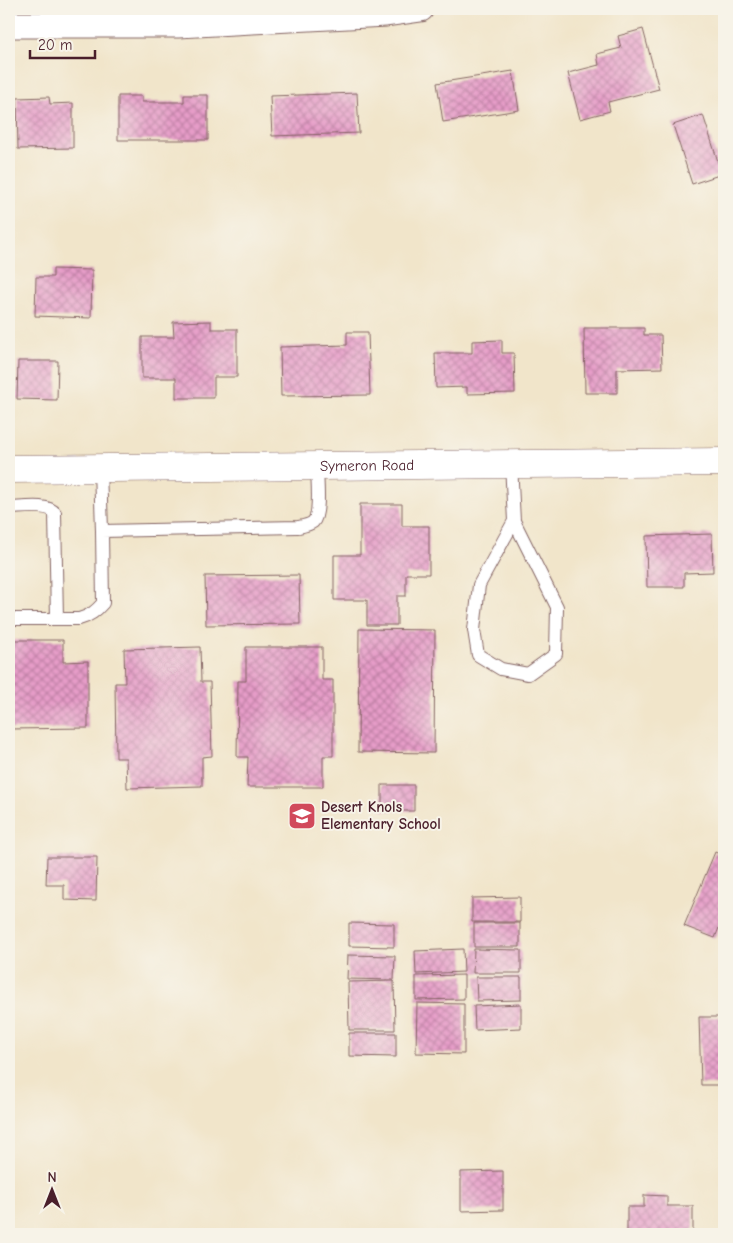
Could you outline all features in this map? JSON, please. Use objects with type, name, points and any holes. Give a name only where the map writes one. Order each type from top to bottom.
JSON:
[{"type":"street","points":[[9,25],[178,17],[386,14],[422,9]]},
{"type":"street","name":"Symeron Road","points":[[9,470],[724,462]]},
{"type":"lane","points":[[511,464],[514,521],[558,607],[556,654],[528,674],[501,669],[478,655],[474,630],[479,586],[514,521]]},
{"type":"lane","points":[[102,531],[298,528],[314,521],[318,512],[317,467]]},
{"type":"lane","points":[[9,619],[79,619],[87,617],[103,602],[100,468]]},
{"type":"lane","points":[[9,508],[46,507],[52,509],[55,513],[57,619]]},
{"type":"building","points":[[718,9],[724,9],[724,23]]},
{"type":"building","points":[[643,29],[659,89],[608,102],[610,111],[580,119],[568,73],[599,65],[597,54],[621,48],[618,36]]},
{"type":"building","points":[[513,71],[519,110],[443,122],[437,83]]},
{"type":"building","points":[[357,93],[359,133],[272,136],[270,96]]},
{"type":"building","points":[[184,95],[208,95],[208,140],[118,140],[118,96],[142,96],[142,102],[184,102]]},
{"type":"building","points":[[49,97],[50,104],[73,103],[73,148],[18,149],[17,98]]},
{"type":"building","points":[[703,115],[722,174],[692,184],[673,125]]},
{"type":"building","points":[[53,269],[92,270],[91,318],[35,316],[36,277],[53,277]]},
{"type":"building","points":[[211,321],[211,329],[237,329],[237,377],[214,377],[214,398],[176,398],[176,378],[142,378],[142,337],[174,337],[173,322]]},
{"type":"building","points":[[584,328],[644,328],[644,335],[661,335],[662,368],[617,369],[617,393],[585,393]]},
{"type":"building","points":[[347,332],[368,332],[370,395],[281,396],[280,347],[347,345]]},
{"type":"building","points":[[502,340],[502,353],[514,353],[515,393],[467,394],[467,387],[436,388],[435,353],[472,353],[472,341]]},
{"type":"building","points":[[18,361],[58,361],[57,400],[17,399]]},
{"type":"building","points":[[360,504],[402,504],[402,526],[429,526],[429,574],[406,574],[406,596],[397,596],[397,625],[367,625],[367,600],[334,600],[334,555],[360,555]]},
{"type":"building","points":[[712,534],[713,572],[684,573],[684,587],[647,587],[646,536]]},
{"type":"building","points":[[299,575],[300,624],[206,625],[205,576]]},
{"type":"building","points":[[359,629],[435,630],[434,753],[358,752]]},
{"type":"building","points":[[9,640],[63,640],[63,662],[88,661],[88,728],[9,729]]},
{"type":"building","points":[[200,647],[201,682],[210,682],[212,756],[202,757],[202,786],[127,788],[126,758],[116,758],[115,683],[125,683],[124,649]]},
{"type":"building","points":[[246,647],[322,647],[322,680],[333,680],[333,756],[323,756],[323,787],[247,787],[248,757],[237,757],[238,681],[246,681]]},
{"type":"building","points":[[382,785],[414,785],[414,811],[382,811]]},
{"type":"building","points":[[715,852],[724,856],[724,915],[715,938],[684,926]]},
{"type":"building","points":[[47,857],[97,857],[96,901],[64,900],[64,885],[46,885]]},
{"type":"building","points":[[520,897],[520,922],[472,922],[472,898]]},
{"type":"building","points":[[349,923],[394,924],[394,947],[349,946]]},
{"type":"building","points":[[474,923],[520,923],[520,947],[474,947]]},
{"type":"building","points":[[463,949],[464,972],[416,974],[415,951]]},
{"type":"building","points":[[474,949],[521,950],[521,973],[473,973]]},
{"type":"building","points":[[348,955],[395,956],[394,980],[347,979]]},
{"type":"building","points":[[464,975],[464,999],[416,1000],[416,976]]},
{"type":"building","points":[[476,977],[521,977],[521,1000],[477,1001]]},
{"type":"building","points":[[394,981],[395,1030],[349,1030],[348,982]]},
{"type":"building","points":[[417,1003],[464,1004],[464,1054],[416,1053]]},
{"type":"building","points":[[521,1004],[521,1028],[475,1030],[474,1006]]},
{"type":"building","points":[[699,1017],[724,1017],[724,1085],[701,1085]]},
{"type":"building","points":[[349,1033],[396,1033],[396,1057],[349,1056]]},
{"type":"building","points":[[503,1171],[503,1210],[461,1211],[461,1172]]},
{"type":"building","points":[[644,1195],[667,1196],[667,1206],[693,1206],[693,1234],[627,1234],[627,1207],[644,1207]]},
{"type":"place","name":"Desert Knols Elementary School","points":[[302,816]]}]
